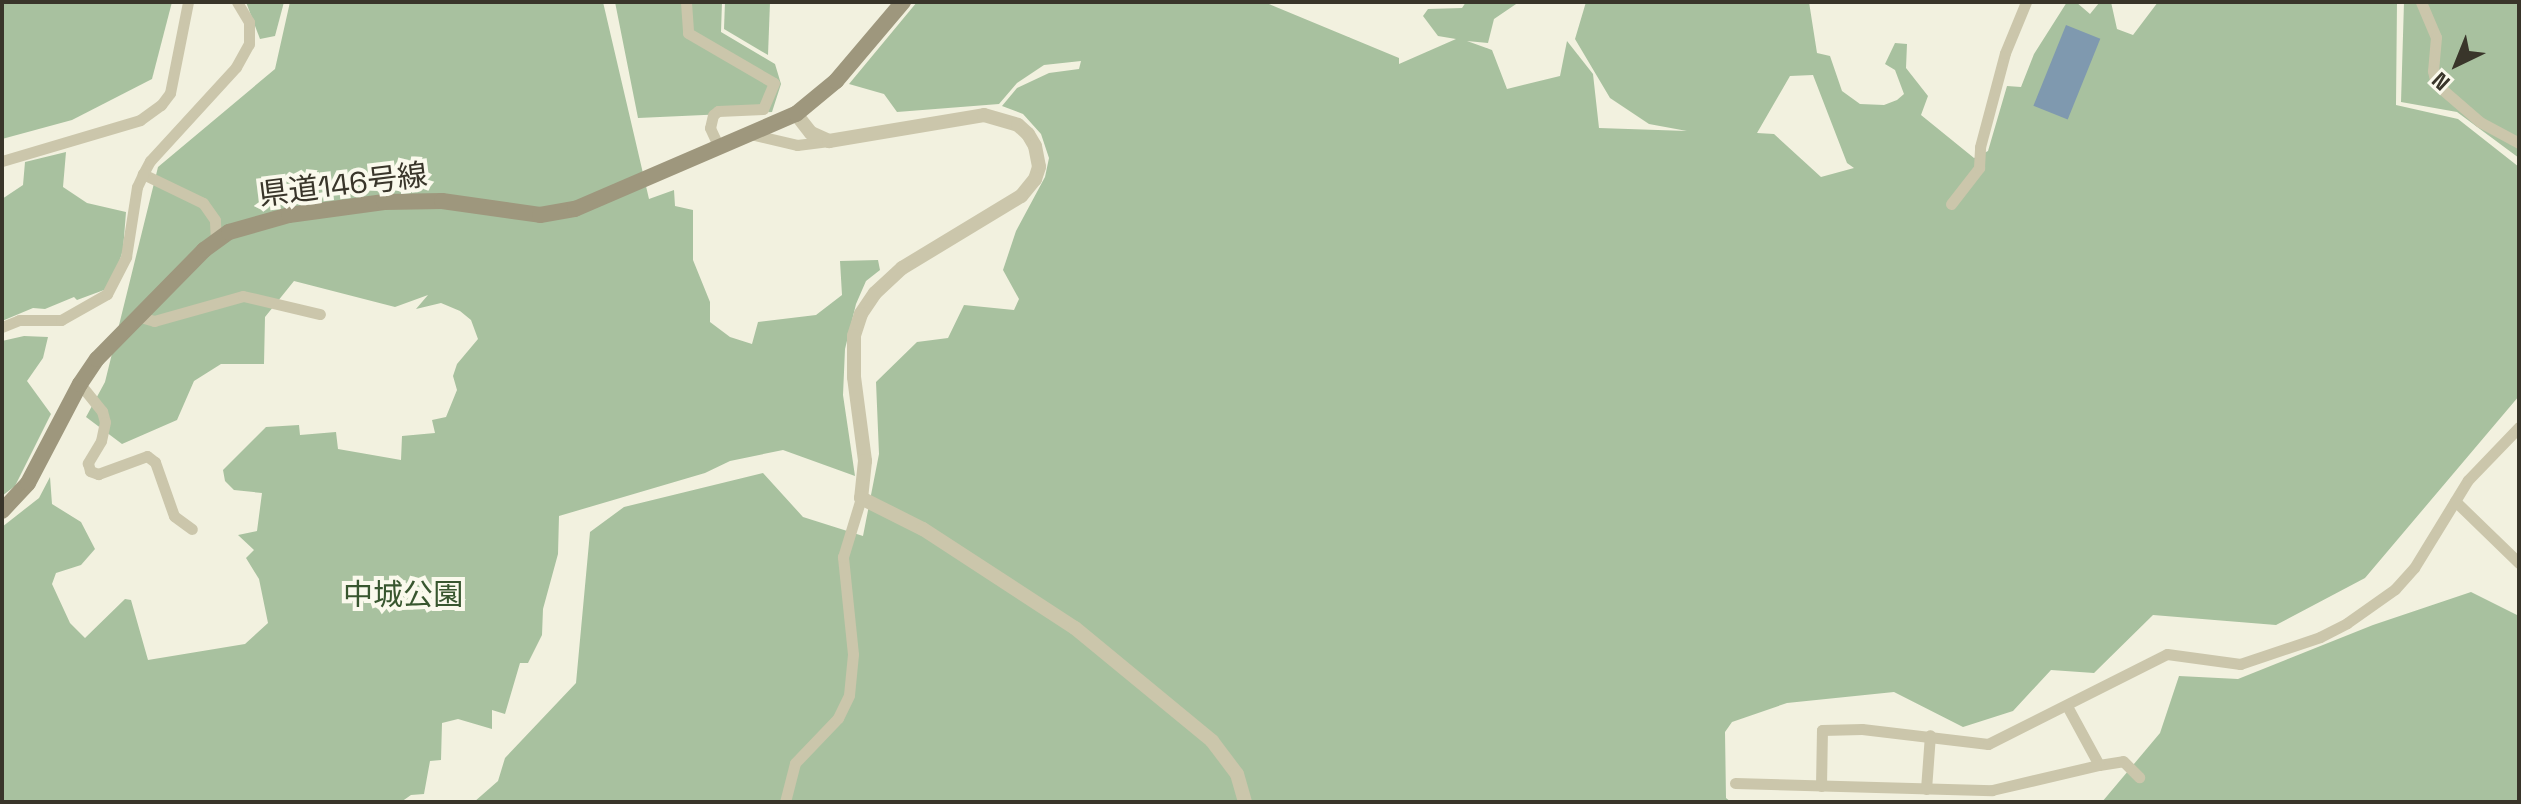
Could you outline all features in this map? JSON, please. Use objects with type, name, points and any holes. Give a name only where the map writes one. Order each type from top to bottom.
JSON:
[{"type":"main road","name":"県道146号線","points":[[2,511],[28,483],[80,384],[137,316],[216,241],[249,224],[384,202],[442,201],[529,214],[557,214],[796,114],[836,81],[903,2]]},
{"type":"street","points":[[2,161],[140,120],[161,105],[170,93],[188,2]]},
{"type":"street","points":[[2,327],[19,320],[61,320],[107,294],[126,257],[137,187],[150,161],[236,67],[249,44],[249,22],[237,2]]},
{"type":"street","points":[[686,2],[688,33],[774,83],[763,109],[718,111],[713,115],[710,128],[719,147]]},
{"type":"street","points":[[1951,204],[1979,168],[1980,147],[2005,53],[2026,2]]},
{"type":"street","points":[[2421,2],[2436,37],[2433,71],[2436,84],[2480,122],[2519,143]]},
{"type":"street","points":[[796,114],[811,133],[829,141]]},
{"type":"street","points":[[750,134],[797,145],[984,115],[1005,119],[1028,134],[1035,146],[1039,167],[1035,179],[1021,196],[902,268],[875,293],[861,314],[854,336],[854,377],[865,461],[861,498],[843,557],[842,577],[853,654],[849,695],[838,718],[795,763],[785,802]]},
{"type":"street","points":[[143,174],[203,203],[215,220],[216,241]]},
{"type":"street","points":[[137,316],[154,321],[243,296],[320,314]]},
{"type":"street","points":[[80,384],[102,411],[105,422],[101,441],[88,463],[90,471],[98,474],[147,456],[155,462],[174,516],[192,529]]},
{"type":"street","points":[[1821,786],[1822,730],[1862,729],[1988,744],[2167,654],[2240,664],[2320,637],[2347,623],[2395,589],[2414,568],[2478,468],[2518,430]]},
{"type":"street","points":[[861,498],[923,529],[1093,642],[1212,741],[1237,774],[1245,802]]},
{"type":"street","points":[[2455,501],[2519,563]]},
{"type":"street","points":[[2067,706],[2099,765]]},
{"type":"street","points":[[1926,789],[1930,735]]},
{"type":"street","points":[[1735,783],[1992,790],[2123,761],[2139,777]]},
{"type":"green space","points":[[2,2],[172,2],[152,79],[72,120],[2,139]]},
{"type":"green space","points":[[246,2],[284,2],[275,36],[260,39]]},
{"type":"green space","name":"中城公園","points":[[290,2],[603,2],[649,199],[674,190],[675,206],[693,210],[693,260],[710,302],[710,322],[730,337],[752,344],[758,322],[816,315],[842,295],[840,261],[878,260],[880,270],[866,281],[856,304],[845,349],[843,395],[855,476],[783,450],[730,461],[705,473],[559,516],[558,554],[543,609],[542,635],[528,663],[520,663],[505,714],[492,710],[492,729],[458,719],[442,723],[441,760],[430,761],[424,794],[411,795],[401,802],[2,802],[2,527],[39,498],[50,477],[52,504],[81,522],[95,549],[81,565],[56,573],[52,584],[70,623],[85,638],[125,599],[131,600],[148,660],[245,644],[268,623],[259,579],[246,558],[254,550],[238,535],[257,531],[262,493],[234,490],[225,481],[223,470],[266,427],[299,425],[300,435],[336,432],[338,449],[401,460],[402,436],[435,433],[432,420],[446,417],[457,390],[453,376],[457,364],[478,339],[471,320],[460,311],[441,303],[416,309],[428,295],[395,307],[294,281],[265,317],[264,364],[221,364],[194,381],[177,420],[122,444],[86,417],[105,382],[158,167],[275,69]]},
{"type":"green space","points":[[615,2],[722,2],[721,32],[775,64],[781,84],[772,112],[638,118]]},
{"type":"green space","points":[[725,2],[770,2],[768,55],[724,29]]},
{"type":"green space","points":[[917,2],[1264,2],[1399,58],[1399,64],[1456,39],[1438,36],[1423,16],[1428,9],[1462,8],[1466,2],[1519,2],[1494,19],[1488,43],[1467,41],[1492,50],[1507,89],[1560,76],[1567,41],[1593,74],[1599,128],[1687,131],[1649,124],[1610,98],[1575,39],[1586,2],[1809,2],[1817,53],[1830,56],[1842,91],[1860,104],[1884,105],[1897,100],[1904,94],[1895,70],[1885,64],[1895,43],[1907,44],[1906,68],[1928,96],[1921,115],[1974,158],[1988,151],[2007,86],[2021,87],[2034,54],[2067,2],[2076,2],[2090,14],[2099,3],[2111,2],[2117,29],[2133,35],[2158,2],[2397,2],[2396,105],[2458,119],[2519,167],[2519,396],[2365,578],[2276,625],[2153,615],[2094,673],[2051,670],[2013,711],[1963,727],[1894,692],[1787,703],[1732,722],[1725,732],[1726,798],[1731,802],[474,802],[498,781],[505,758],[576,683],[590,532],[624,507],[763,473],[803,517],[863,536],[879,454],[876,382],[917,342],[948,338],[964,305],[1014,310],[1019,299],[1003,270],[1016,231],[1045,177],[1049,158],[1041,134],[1023,114],[1002,106],[1017,88],[1049,73],[1079,69],[1081,61],[1044,65],[1017,83],[999,104],[897,112],[884,94],[849,84]],"holes":[[[1813,75],[1847,163],[1854,168],[1821,177],[1774,134],[1757,133],[1790,76]]]},
{"type":"green space","points":[[2404,2],[2519,2],[2519,158],[2457,112],[2401,102]]},
{"type":"green space","points":[[66,152],[63,187],[87,203],[126,212],[123,250],[113,281],[104,290],[77,300],[74,297],[45,309],[33,308],[2,321],[2,199],[23,185],[25,162]]},
{"type":"green space","points":[[24,336],[48,337],[43,358],[27,381],[51,414],[15,486],[2,496],[2,341]]},
{"type":"green space","points":[[2471,592],[2519,616],[2519,802],[2102,802],[2160,733],[2179,676],[2238,679],[2373,625]]},
{"type":"water","points":[[2066,25],[2100,39],[2068,120],[2033,106]]}]
